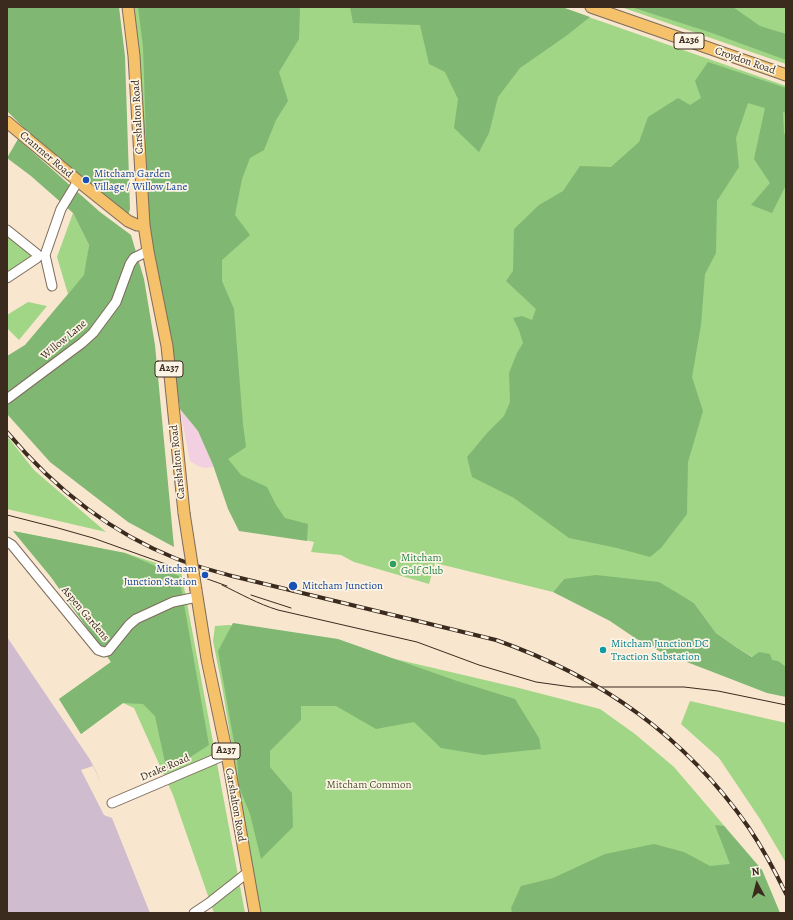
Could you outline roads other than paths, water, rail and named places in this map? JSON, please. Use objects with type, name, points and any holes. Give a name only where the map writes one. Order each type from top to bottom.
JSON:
[{"type":"main road","name":"Carshalton Road","points":[[128,7],[134,56],[144,225],[166,346],[184,513],[207,660],[227,754],[255,913]]},
{"type":"main road","name":"Croydon Road","points":[[591,7],[786,75]]},
{"type":"main road","name":"Cranmer Road","points":[[7,122],[128,221],[137,225],[144,225]]},
{"type":"street","points":[[7,278],[41,255],[61,209],[78,181]]},
{"type":"street","points":[[7,230],[37,254],[41,255],[52,286]]},
{"type":"street","name":"Willow Lane","points":[[10,397],[82,343],[93,333],[116,302],[130,264],[134,258],[141,253],[148,251]]},
{"type":"street","name":"Aspen Gardens","points":[[7,542],[12,545],[98,650],[104,652],[108,651],[129,625],[136,619],[173,602],[196,594]]},
{"type":"street","name":"Drake Road","points":[[112,803],[227,754]]},
{"type":"street","points":[[194,913],[247,873]]},
{"type":"tram line","points":[[7,515],[93,538],[227,586]]},
{"type":"tram line","points":[[222,585],[271,608],[417,642],[479,665],[536,682],[572,687],[684,687],[718,691],[786,705]]},
{"type":"tram line","points":[[251,595],[291,608]]},
{"type":"railway","points":[[7,432],[43,471],[84,506],[128,536],[177,559],[232,576],[496,640],[571,672],[605,691],[638,713],[669,738],[697,765],[724,795],[749,828],[769,860],[786,894]]},
{"type":"place","name":"Mitcham Garden Village / Willow Lane","points":[[86,180]]},
{"type":"place","name":"Mitcham Golf Club","points":[[393,564]]},
{"type":"place","name":"Mitcham Junction Station","points":[[205,575]]},
{"type":"place","name":"Mitcham Junction","points":[[293,586]]},
{"type":"place","name":"Mitcham Junction DC Traction Substation","points":[[603,650]]},
{"type":"park label","name":"Mitcham Common","points":[[369,785]]}]
